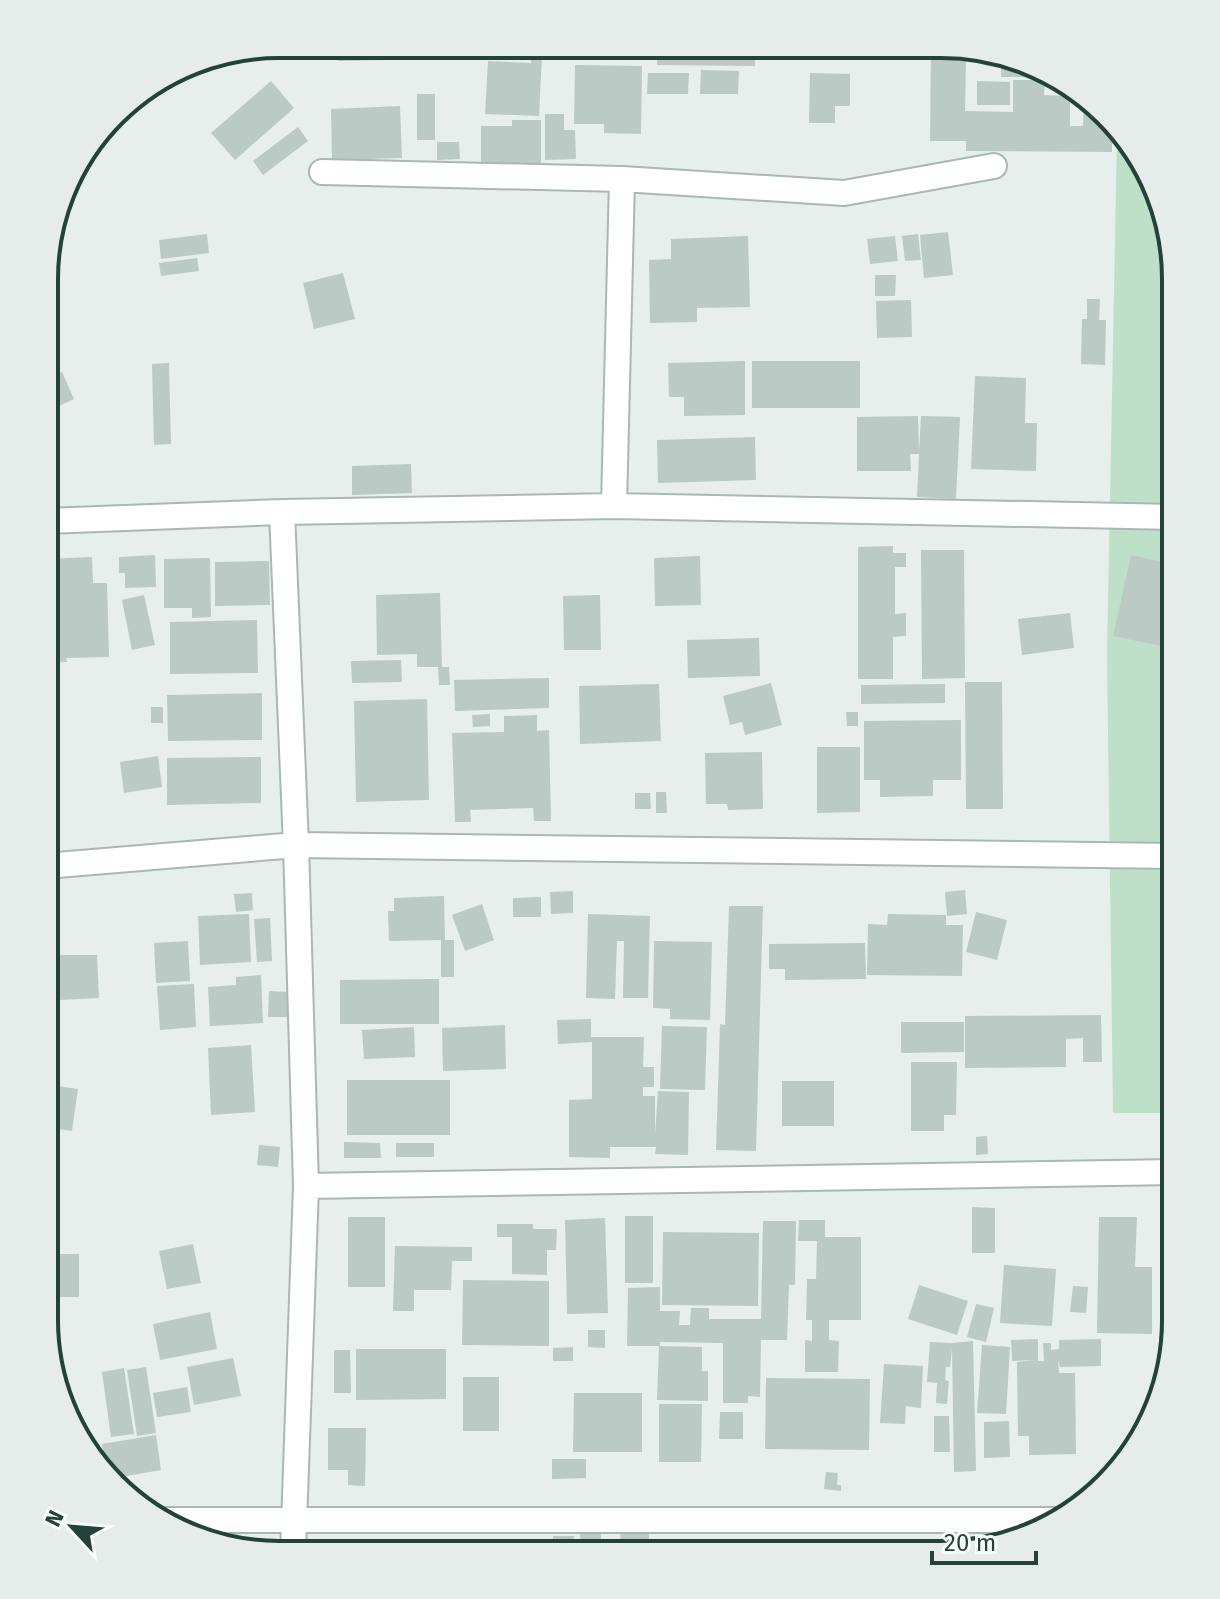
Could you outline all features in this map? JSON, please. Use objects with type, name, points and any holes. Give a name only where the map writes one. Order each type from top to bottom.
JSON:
[{"type":"street","points":[[322,172],[622,179],[844,193],[994,166]]},
{"type":"street","points":[[614,506],[622,179]]},
{"type":"street","points":[[58,521],[282,512],[614,506],[1162,517]]},
{"type":"street","points":[[282,512],[306,1186],[293,1541]]},
{"type":"street","points":[[58,865],[296,845],[1162,856]]},
{"type":"street","points":[[306,1186],[1162,1172]]},
{"type":"street","points":[[185,1520],[1034,1520]]},
{"type":"green space","points":[[1117,146],[1139,181],[1150,208],[1162,264],[1162,1113],[1113,1113],[1107,655]]},
{"type":"building","points":[[338,58],[437,58],[437,59],[338,61]]},
{"type":"building","points":[[531,58],[542,58],[539,116],[485,114],[488,61],[531,63]]},
{"type":"building","points":[[657,58],[755,58],[755,66],[657,65]]},
{"type":"building","points":[[931,58],[941,58],[966,60],[965,111],[1013,112],[1013,80],[1036,80],[1045,84],[1044,95],[1065,96],[1070,100],[1070,126],[1083,126],[1084,110],[1087,113],[1112,139],[1112,152],[966,151],[966,141],[930,141]]},
{"type":"building","points":[[575,65],[642,66],[641,134],[604,133],[604,124],[574,124]]},
{"type":"building","points":[[1001,67],[1030,77],[1001,77]]},
{"type":"building","points":[[701,70],[739,71],[738,94],[700,94]]},
{"type":"building","points":[[648,73],[689,73],[688,94],[647,94]]},
{"type":"building","points":[[810,73],[850,74],[850,106],[835,106],[835,123],[809,123]]},
{"type":"building","points":[[271,81],[294,108],[235,160],[211,133]]},
{"type":"building","points":[[977,81],[1010,82],[1010,105],[977,105]]},
{"type":"building","points":[[417,94],[435,94],[435,140],[417,140]]},
{"type":"building","points":[[400,106],[402,158],[332,160],[331,109]]},
{"type":"building","points":[[545,114],[564,114],[564,130],[575,130],[576,159],[545,160]]},
{"type":"building","points":[[512,120],[541,120],[541,169],[481,170],[481,126],[512,126]]},
{"type":"building","points":[[298,127],[308,141],[263,175],[253,161]]},
{"type":"building","points":[[437,142],[459,142],[460,159],[437,160]]},
{"type":"building","points":[[948,232],[953,275],[924,278],[920,235]]},
{"type":"building","points":[[207,234],[209,253],[161,259],[159,240]]},
{"type":"building","points":[[918,234],[921,260],[905,261],[902,236]]},
{"type":"building","points":[[748,236],[750,307],[697,308],[697,322],[650,323],[649,260],[671,259],[671,239]]},
{"type":"building","points":[[895,236],[898,261],[870,264],[867,239]]},
{"type":"building","points":[[197,258],[199,271],[161,276],[159,263]]},
{"type":"building","points":[[343,273],[355,319],[314,329],[303,283]]},
{"type":"building","points":[[875,275],[896,275],[895,296],[875,296]]},
{"type":"building","points":[[1087,299],[1100,299],[1099,320],[1106,320],[1105,365],[1081,364],[1082,319],[1087,319]]},
{"type":"building","points":[[911,300],[912,337],[877,338],[876,301]]},
{"type":"building","points":[[745,361],[745,415],[684,416],[684,397],[669,397],[668,363]]},
{"type":"building","points":[[752,361],[860,361],[860,408],[752,408]]},
{"type":"building","points":[[169,363],[171,444],[154,445],[152,364]]},
{"type":"building","points":[[62,372],[74,399],[58,406],[58,374]]},
{"type":"building","points":[[975,376],[1026,378],[1025,423],[1037,423],[1036,471],[971,469]]},
{"type":"building","points":[[918,416],[919,452],[921,416],[960,417],[956,499],[917,497],[919,454],[910,454],[911,471],[857,471],[857,417]]},
{"type":"building","points":[[755,437],[756,480],[658,483],[657,440]]},
{"type":"building","points":[[411,464],[412,493],[352,495],[352,466]]},
{"type":"building","points":[[893,546],[893,553],[906,553],[906,567],[895,567],[895,614],[906,613],[906,636],[893,637],[893,679],[858,679],[858,547]]},
{"type":"building","points":[[921,550],[964,550],[965,678],[922,679]]},
{"type":"building","points":[[155,555],[156,587],[125,588],[125,573],[119,573],[119,557]]},
{"type":"building","points":[[1131,555],[1162,562],[1162,646],[1113,636]]},
{"type":"building","points":[[700,556],[701,605],[655,606],[654,558]]},
{"type":"building","points":[[92,557],[93,583],[107,583],[109,657],[66,658],[67,662],[58,662],[58,558]]},
{"type":"building","points":[[210,558],[211,617],[192,618],[192,608],[164,608],[164,559]]},
{"type":"building","points":[[269,561],[270,605],[215,606],[215,562]]},
{"type":"building","points":[[440,593],[442,667],[449,667],[450,685],[439,685],[438,667],[417,667],[417,654],[377,655],[376,595]]},
{"type":"building","points":[[144,595],[155,645],[132,650],[122,600]]},
{"type":"building","points":[[600,595],[601,650],[564,650],[563,596]]},
{"type":"building","points":[[1070,613],[1074,648],[1022,655],[1018,619]]},
{"type":"building","points":[[257,620],[258,673],[170,674],[170,622]]},
{"type":"building","points":[[759,638],[760,676],[688,678],[687,640]]},
{"type":"building","points":[[401,660],[402,682],[352,683],[351,661]]},
{"type":"building","points":[[549,678],[549,708],[455,711],[454,680]]},
{"type":"building","points":[[965,682],[1002,682],[1003,809],[966,809]]},
{"type":"building","points":[[771,683],[782,725],[745,735],[742,722],[730,725],[723,696]]},
{"type":"building","points":[[659,684],[661,741],[580,744],[579,686]]},
{"type":"building","points":[[945,684],[945,703],[861,704],[861,685]]},
{"type":"building","points":[[262,693],[262,740],[168,741],[167,695]]},
{"type":"building","points":[[427,699],[429,800],[356,802],[354,701]]},
{"type":"building","points":[[151,707],[163,707],[163,723],[151,723]]},
{"type":"building","points":[[846,712],[858,712],[858,726],[847,726]]},
{"type":"building","points":[[490,714],[490,726],[473,727],[472,715]]},
{"type":"building","points":[[537,715],[537,731],[549,730],[551,821],[534,821],[533,808],[470,810],[471,822],[455,822],[452,733],[504,732],[504,716]]},
{"type":"building","points":[[961,720],[961,780],[933,780],[933,796],[880,797],[880,780],[864,780],[864,721]]},
{"type":"building","points":[[817,747],[860,747],[860,812],[817,813]]},
{"type":"building","points":[[762,752],[763,809],[728,810],[727,804],[706,804],[705,753]]},
{"type":"building","points":[[158,756],[162,787],[124,793],[120,762]]},
{"type":"building","points":[[261,757],[261,803],[167,805],[167,758]]},
{"type":"building","points":[[656,792],[666,792],[667,813],[656,813]]},
{"type":"building","points":[[635,793],[650,793],[651,809],[635,809]]},
{"type":"building","points":[[965,890],[967,914],[947,916],[945,892]]},
{"type":"building","points":[[573,891],[573,913],[551,914],[550,892]]},
{"type":"building","points":[[252,893],[253,910],[236,912],[234,894]]},
{"type":"building","points":[[444,896],[445,940],[454,940],[454,977],[441,977],[441,940],[389,941],[388,911],[394,911],[394,898]]},
{"type":"building","points":[[541,897],[541,917],[513,917],[513,898]]},
{"type":"building","points":[[482,904],[494,940],[465,951],[452,915]]},
{"type":"building","points":[[729,906],[763,906],[756,1151],[716,1150],[720,1024],[725,1025]]},
{"type":"building","points":[[976,912],[1007,920],[997,960],[966,952]]},
{"type":"building","points":[[249,914],[251,962],[200,965],[198,916]]},
{"type":"building","points":[[588,914],[650,916],[648,998],[623,998],[624,941],[617,941],[615,999],[586,998]]},
{"type":"building","points":[[888,914],[946,915],[946,925],[963,925],[962,976],[867,975],[868,924],[887,925]]},
{"type":"building","points":[[270,918],[272,961],[257,962],[254,919]]},
{"type":"building","points":[[188,941],[190,981],[156,983],[154,943]]},
{"type":"building","points":[[654,941],[712,942],[710,1020],[670,1019],[670,1009],[653,1008]]},
{"type":"building","points":[[865,943],[866,979],[785,980],[785,969],[769,969],[769,944]]},
{"type":"building","points":[[58,955],[97,955],[99,998],[59,1000]]},
{"type":"building","points":[[261,975],[263,1023],[210,1026],[208,987],[236,985],[236,977]]},
{"type":"building","points":[[439,979],[439,1024],[340,1024],[340,980]]},
{"type":"building","points":[[194,984],[196,1027],[160,1030],[157,986]]},
{"type":"building","points":[[269,991],[289,992],[289,1017],[268,1017]]},
{"type":"building","points":[[1101,1015],[1102,1062],[1083,1062],[1083,1038],[1066,1039],[1066,1067],[965,1068],[965,1016]]},
{"type":"building","points":[[591,1019],[591,1037],[644,1037],[643,1067],[654,1067],[654,1087],[643,1087],[643,1096],[655,1096],[655,1134],[658,1091],[689,1092],[688,1155],[655,1154],[656,1147],[610,1147],[610,1158],[569,1157],[569,1100],[592,1099],[592,1042],[558,1044],[557,1020]]},
{"type":"building","points":[[901,1022],[964,1022],[964,1052],[901,1053]]},
{"type":"building","points":[[505,1025],[506,1069],[443,1071],[442,1028]]},
{"type":"building","points":[[662,1026],[707,1027],[705,1090],[660,1089]]},
{"type":"building","points":[[414,1027],[415,1057],[364,1059],[362,1030]]},
{"type":"building","points":[[251,1045],[255,1112],[211,1115],[208,1048]]},
{"type":"building","points":[[911,1062],[957,1062],[956,1115],[944,1115],[944,1131],[911,1131]]},
{"type":"building","points":[[347,1080],[450,1080],[450,1135],[347,1135]]},
{"type":"building","points":[[782,1081],[834,1081],[834,1126],[782,1126]]},
{"type":"building","points":[[58,1086],[78,1089],[72,1131],[58,1129]]},
{"type":"building","points":[[987,1136],[988,1154],[976,1155],[976,1137]]},
{"type":"building","points":[[344,1142],[380,1143],[381,1158],[344,1158]]},
{"type":"building","points":[[396,1143],[434,1143],[434,1157],[396,1157]]},
{"type":"building","points":[[259,1145],[280,1147],[278,1167],[257,1165]]},
{"type":"building","points":[[972,1207],[995,1208],[995,1253],[972,1253]]},
{"type":"building","points":[[625,1216],[653,1216],[653,1283],[625,1283]]},
{"type":"building","points":[[348,1217],[385,1217],[385,1287],[348,1287]]},
{"type":"building","points":[[1099,1217],[1137,1217],[1135,1267],[1152,1267],[1152,1334],[1097,1333]]},
{"type":"building","points":[[605,1218],[608,1313],[567,1314],[565,1220]]},
{"type":"building","points":[[799,1220],[825,1220],[825,1237],[861,1237],[861,1320],[829,1320],[829,1340],[839,1341],[838,1372],[805,1372],[805,1340],[812,1341],[812,1320],[806,1320],[807,1279],[816,1279],[817,1241],[798,1241]]},
{"type":"building","points":[[763,1221],[796,1221],[795,1285],[789,1285],[787,1340],[761,1340],[760,1397],[748,1396],[748,1403],[723,1403],[723,1343],[660,1342],[660,1346],[627,1346],[628,1288],[660,1287],[660,1311],[680,1311],[679,1325],[690,1325],[691,1308],[709,1308],[709,1319],[761,1319]]},
{"type":"building","points":[[497,1224],[533,1224],[533,1229],[557,1229],[556,1250],[547,1250],[547,1275],[512,1274],[512,1237],[497,1237]]},
{"type":"building","points":[[663,1232],[759,1233],[758,1306],[662,1305]]},
{"type":"building","points":[[193,1244],[201,1283],[167,1289],[159,1251]]},
{"type":"building","points":[[395,1246],[472,1247],[472,1261],[452,1261],[451,1290],[414,1290],[414,1311],[393,1311]]},
{"type":"building","points":[[58,1254],[79,1254],[79,1297],[58,1297]]},
{"type":"building","points":[[1004,1265],[1056,1269],[1052,1326],[1000,1323]]},
{"type":"building","points":[[463,1280],[549,1281],[549,1346],[462,1345]]},
{"type":"building","points":[[919,1285],[968,1301],[957,1335],[908,1319]]},
{"type":"building","points":[[1073,1286],[1088,1287],[1086,1313],[1070,1312]]},
{"type":"building","points":[[976,1304],[994,1308],[986,1342],[967,1337]]},
{"type":"building","points":[[210,1312],[217,1349],[160,1360],[153,1324]]},
{"type":"building","points":[[588,1330],[605,1330],[605,1348],[588,1347]]},
{"type":"building","points":[[1038,1339],[1038,1361],[1044,1361],[1043,1343],[1051,1343],[1051,1350],[1059,1349],[1059,1340],[1101,1339],[1101,1366],[1060,1367],[1058,1360],[1059,1373],[1075,1373],[1076,1454],[1029,1455],[1029,1436],[1018,1436],[1017,1362],[1035,1360],[1012,1361],[1011,1340]]},
{"type":"building","points":[[973,1341],[976,1471],[954,1472],[952,1349],[950,1367],[946,1367],[945,1380],[949,1381],[947,1404],[936,1403],[937,1383],[927,1382],[930,1342]]},
{"type":"building","points":[[982,1345],[1010,1347],[1006,1414],[977,1413]]},
{"type":"building","points":[[659,1346],[702,1347],[702,1371],[708,1371],[708,1401],[657,1400]]},
{"type":"building","points":[[573,1347],[573,1361],[553,1361],[553,1348]]},
{"type":"building","points":[[356,1349],[446,1349],[446,1399],[356,1400]]},
{"type":"building","points":[[334,1350],[350,1350],[351,1393],[334,1393]]},
{"type":"building","points":[[233,1358],[241,1396],[194,1405],[187,1367]]},
{"type":"building","points":[[884,1364],[923,1366],[921,1408],[906,1406],[905,1424],[880,1423]]},
{"type":"building","points":[[146,1367],[156,1433],[137,1436],[127,1370]]},
{"type":"building","points":[[124,1368],[134,1434],[111,1437],[102,1372]]},
{"type":"building","points":[[463,1377],[499,1377],[499,1431],[463,1431]]},
{"type":"building","points":[[766,1378],[870,1379],[869,1450],[765,1449]]},
{"type":"building","points":[[187,1387],[191,1412],[157,1417],[153,1393]]},
{"type":"building","points":[[574,1393],[642,1393],[642,1452],[573,1452]]},
{"type":"building","points":[[659,1404],[702,1404],[701,1462],[659,1462]]},
{"type":"building","points":[[720,1412],[743,1412],[743,1439],[719,1439]]},
{"type":"building","points":[[934,1416],[949,1416],[950,1452],[934,1452]]},
{"type":"building","points":[[1009,1421],[1010,1457],[984,1458],[984,1422]]},
{"type":"building","points":[[328,1428],[366,1428],[365,1486],[348,1485],[348,1470],[328,1470]]},
{"type":"building","points":[[156,1435],[161,1470],[124,1477],[103,1454],[102,1444]]},
{"type":"building","points":[[552,1459],[586,1459],[586,1478],[552,1479]]},
{"type":"building","points":[[826,1472],[838,1473],[837,1485],[841,1485],[841,1491],[824,1489]]},
{"type":"building","points":[[649,1524],[649,1540],[657,1541],[621,1541],[620,1525]]},
{"type":"building","points":[[580,1534],[601,1534],[601,1541],[580,1541]]},
{"type":"building","points":[[553,1536],[574,1536],[574,1541],[553,1541]]}]
